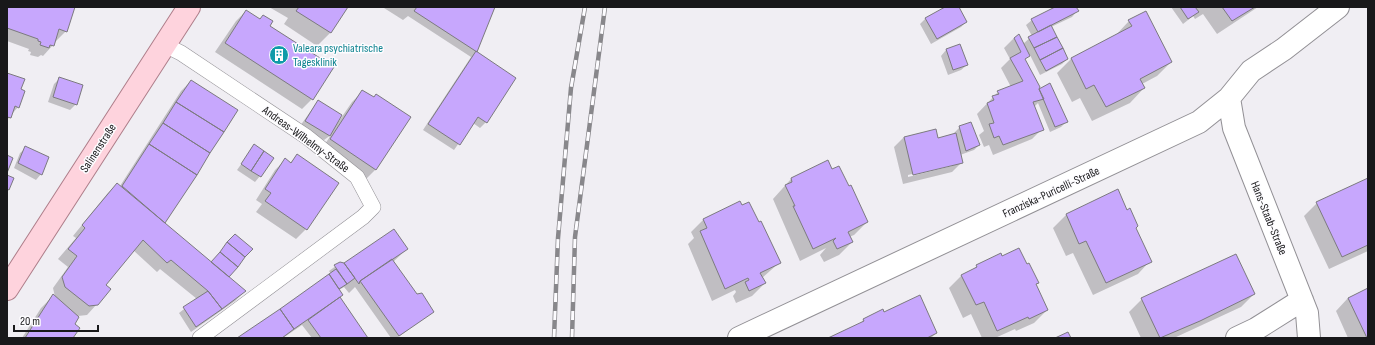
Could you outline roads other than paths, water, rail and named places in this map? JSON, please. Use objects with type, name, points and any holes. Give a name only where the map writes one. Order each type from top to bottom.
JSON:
[{"type":"main road","name":"Salinenstraße","points":[[7,289],[189,7]]},
{"type":"street","name":"Franziska-Puricelli-Straße","points":[[739,338],[1199,122],[1228,98],[1251,71],[1284,49],[1338,7]]},
{"type":"street","name":"Hans-Staab-Straße","points":[[1228,98],[1234,128],[1307,313],[1309,338]]},
{"type":"street","points":[[1237,338],[1256,329],[1302,300]]},
{"type":"lane","name":"Andreas-Wilhelmy-Straße","points":[[165,45],[181,53],[307,138],[357,177],[373,206],[363,217],[200,338]]},
{"type":"railway","points":[[554,338],[558,238],[571,88],[585,7]]},
{"type":"railway","points":[[572,338],[575,237],[605,7]]},
{"type":"place","name":"Valeara psychiatrische Tagesklinik","points":[[279,55]]}]
